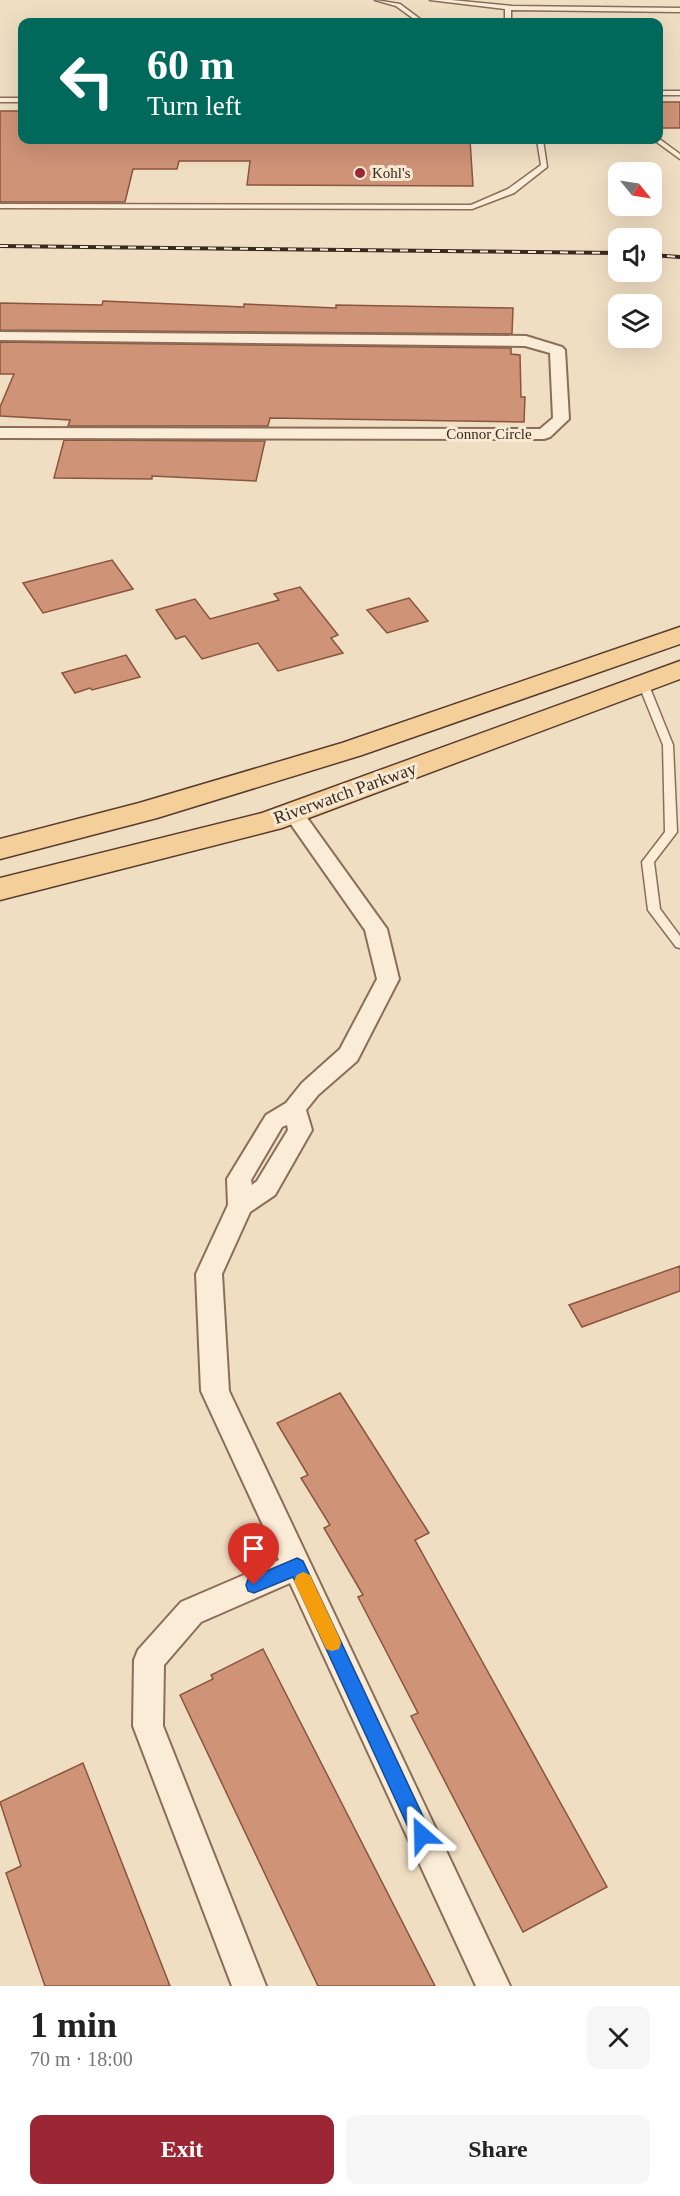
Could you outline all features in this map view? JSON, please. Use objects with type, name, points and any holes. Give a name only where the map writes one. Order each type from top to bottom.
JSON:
[{"type":"main road","points":[[0,849],[146,811],[352,749],[680,635]]},
{"type":"main road","name":"Riverwatch Parkway","points":[[0,889],[248,827],[293,813],[680,669]]},
{"type":"street","name":"Connor Circle","points":[[0,336],[526,341],[557,350],[561,419],[544,434],[0,432]]},
{"type":"street","points":[[293,813],[376,929],[388,979],[349,1055],[310,1089],[294,1109],[300,1130],[266,1188],[240,1205],[209,1274],[215,1391],[493,1986]]},
{"type":"street","points":[[249,1986],[148,1726],[149,1660],[191,1612],[297,1566]]},
{"type":"lane","points":[[378,0],[398,5],[416,18]]},
{"type":"lane","points":[[434,0],[496,3],[508,8],[680,10]]},
{"type":"lane","points":[[598,0],[600,10]]},
{"type":"lane","points":[[508,8],[508,18]]},
{"type":"lane","points":[[663,93],[680,93]]},
{"type":"lane","points":[[0,100],[18,100]]},
{"type":"lane","points":[[0,206],[472,207],[511,191],[545,166],[541,144]]},
{"type":"lane","points":[[662,144],[680,157]]},
{"type":"lane","points":[[643,682],[668,745],[676,831],[648,862],[654,910],[680,944]]},
{"type":"building","points":[[663,102],[680,102],[680,128],[663,128]]},
{"type":"building","points":[[0,111],[18,111],[18,144],[470,144],[473,186],[247,185],[250,161],[179,161],[177,169],[133,169],[125,202],[0,202]]},
{"type":"building","points":[[103,301],[244,307],[244,304],[336,308],[336,305],[513,308],[512,334],[0,330],[0,303],[102,305]]},
{"type":"building","points":[[0,342],[511,348],[511,354],[520,355],[521,397],[525,397],[524,422],[270,418],[268,426],[68,426],[70,420],[0,416],[0,407],[14,374],[0,374]]},
{"type":"building","points":[[64,440],[265,441],[256,481],[152,476],[152,479],[54,478]]},
{"type":"building","points":[[112,560],[133,589],[43,613],[23,583]]},
{"type":"building","points":[[300,587],[338,635],[331,638],[343,653],[278,671],[258,643],[202,659],[185,636],[176,639],[156,610],[195,599],[210,619],[279,600],[274,594]]},
{"type":"building","points":[[409,598],[428,621],[387,633],[367,610]]},
{"type":"building","points":[[126,655],[140,677],[75,693],[62,673]]},
{"type":"building","points":[[680,1266],[680,1291],[582,1327],[569,1305]]},
{"type":"building","points":[[340,1393],[429,1533],[415,1540],[607,1887],[523,1932],[411,1716],[418,1713],[358,1597],[363,1595],[324,1528],[330,1525],[301,1478],[308,1475],[277,1423]]},
{"type":"building","points":[[263,1649],[435,1986],[318,1986],[180,1695],[213,1679],[211,1675]]},
{"type":"building","points":[[83,1763],[170,1986],[45,1986],[6,1873],[21,1866],[0,1802]]},
{"type":"railway","points":[[0,246],[608,253]]},
{"type":"railway","points":[[662,256],[680,257]]},
{"type":"slow traffic","points":[[303,1581],[332,1643]]},
{"type":"place","name":"Kohl's","points":[[360,173]]},
{"type":"route","points":[[254,1585],[297,1566],[422,1835]]}]
